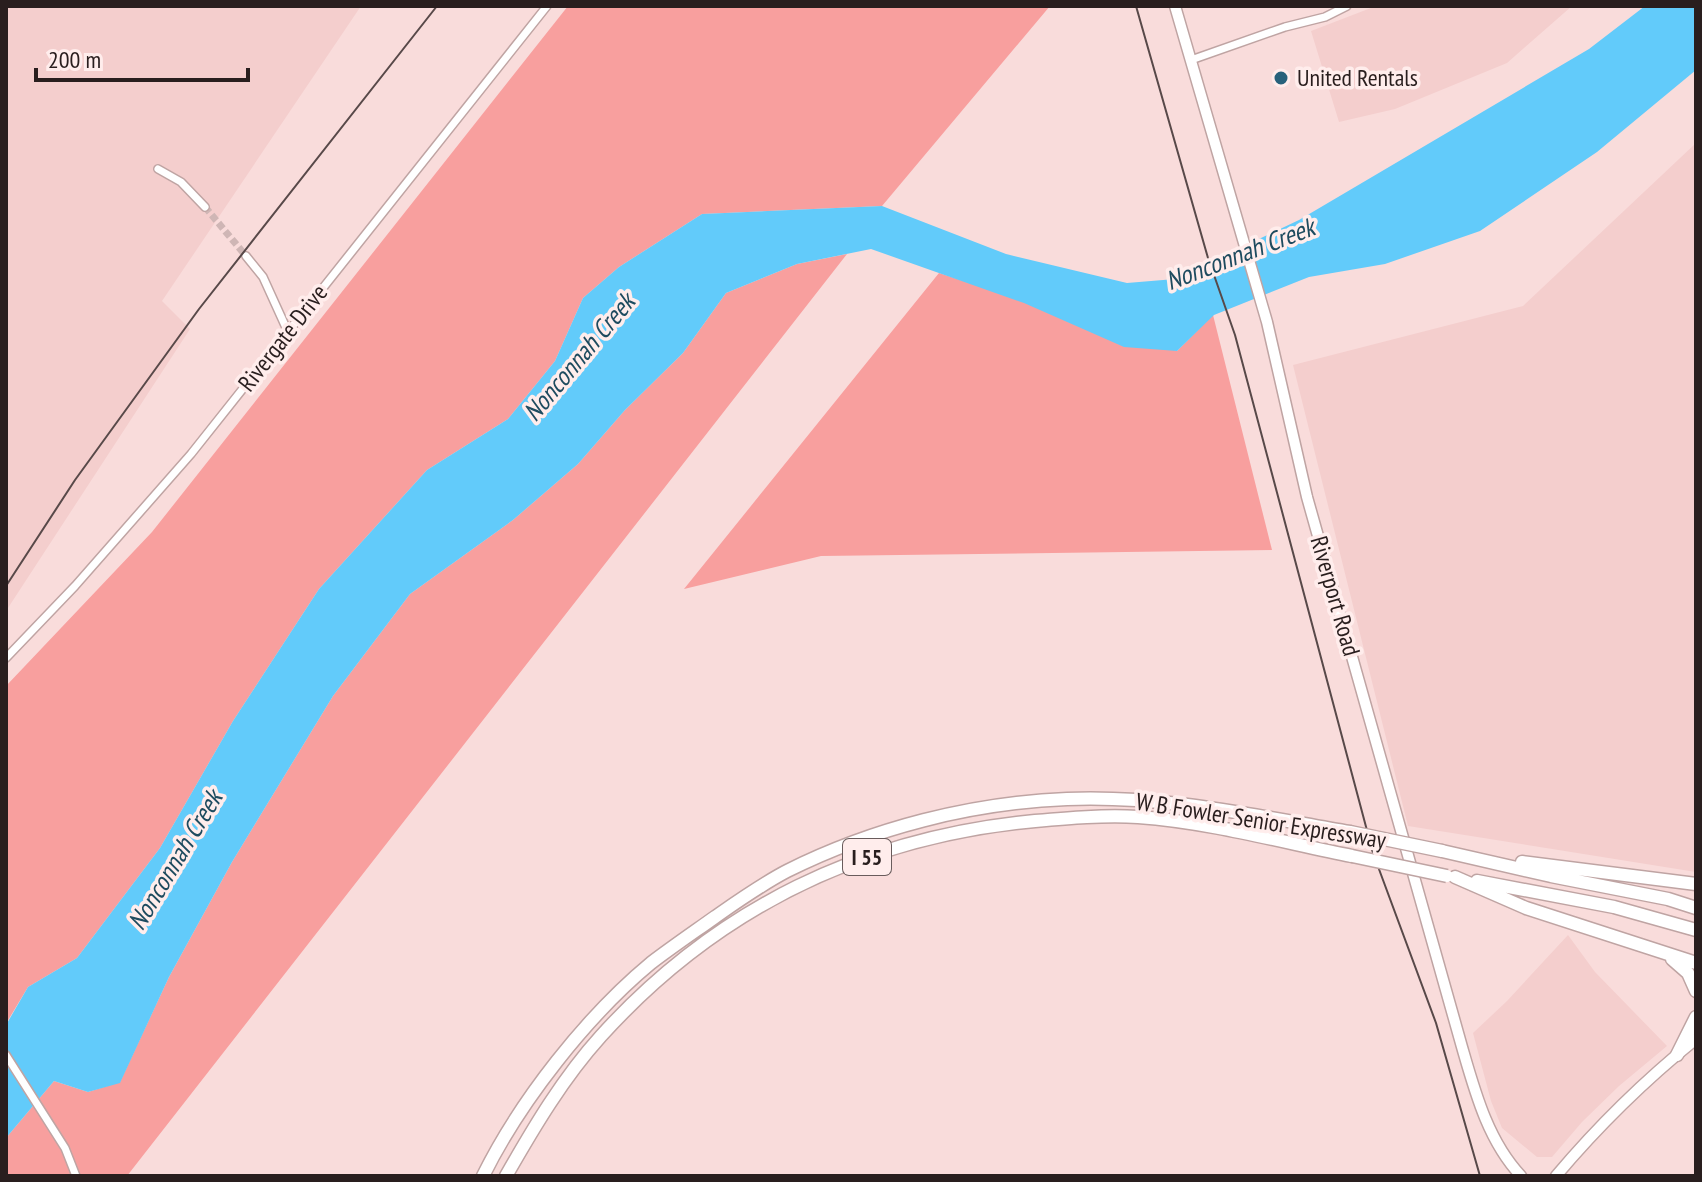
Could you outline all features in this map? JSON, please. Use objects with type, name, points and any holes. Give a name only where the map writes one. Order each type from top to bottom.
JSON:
[{"type":"highway","name":"W B Fowler Senior Expressway","points":[[483,1176],[537,1087],[590,1023],[650,964],[721,913],[786,872],[908,824],[993,805],[1068,799],[1158,800],[1350,832],[1554,872],[1696,908]]},
{"type":"highway","name":"W B Fowler Senior Expressway","points":[[506,1176],[542,1113],[570,1075],[600,1037],[650,988],[717,934],[787,890],[846,863],[916,840],[989,825],[1069,818],[1137,817],[1196,825],[1537,891],[1614,907],[1696,930]]},
{"type":"highway","points":[[1554,872],[1640,875],[1696,884]]},
{"type":"highway","points":[[1451,876],[1526,908],[1696,963]]},
{"type":"highway","points":[[1663,952],[1688,973],[1696,991]]},
{"type":"highway","points":[[1677,1055],[1696,1017]]},
{"type":"main road","name":"Riverport Road","points":[[1175,6],[1267,322],[1307,497],[1467,1065],[1497,1145],[1521,1176]]},
{"type":"main road","points":[[1556,1176],[1598,1126],[1642,1083],[1696,1039]]},
{"type":"street","name":"Rivergate Drive","points":[[6,658],[75,586],[182,464],[547,6]]},
{"type":"street","points":[[1191,60],[1285,27],[1325,17],[1347,6]]},
{"type":"street","points":[[158,169],[181,182],[205,207]]},
{"type":"street","points":[[246,256],[263,277],[288,332]]},
{"type":"street","points":[[6,1055],[70,1158],[76,1176]]},
{"type":"shaded area","points":[[6,6],[361,6],[162,301],[190,329],[6,611]]},
{"type":"shaded area","points":[[568,6],[1050,6],[882,206],[702,214],[619,267],[583,298],[555,361],[508,419],[427,470],[319,589],[233,721],[160,848],[77,958],[28,987],[7,1022],[6,686],[152,532]]},
{"type":"shaded area","points":[[1376,6],[1572,6],[1507,63],[1395,109],[1339,122],[1311,31]]},
{"type":"shaded area","points":[[1696,143],[1696,872],[1408,826],[1293,365],[1523,306]]},
{"type":"shaded area","points":[[847,254],[127,1176],[6,1176],[6,1138],[54,1081],[88,1092],[120,1082],[169,977],[232,862],[333,696],[410,594],[513,520],[578,464],[625,410],[683,353],[726,293],[797,264]]},
{"type":"shaded area","points":[[939,273],[1177,351],[1213,315],[1272,550],[821,556],[684,589]]},
{"type":"shaded area","points":[[1568,935],[1595,972],[1667,1046],[1619,1086],[1552,1157],[1537,1157],[1502,1128],[1491,1101],[1473,1033]]},
{"type":"water","name":"Nonconnah Creek","points":[[1645,6],[1696,6],[1696,70],[1597,152],[1480,231],[1385,264],[1309,277],[1214,315],[1177,351],[1124,347],[1024,303],[871,249],[797,264],[726,293],[683,353],[625,410],[578,464],[513,520],[410,594],[333,696],[232,862],[169,977],[120,1083],[88,1092],[54,1081],[6,1138],[6,1025],[28,987],[77,958],[160,848],[233,721],[319,589],[427,470],[508,419],[555,361],[583,298],[619,267],[702,214],[882,206],[1006,254],[1127,283],[1175,279],[1299,220],[1589,49]]},
{"type":"tunnel","points":[[205,207],[246,256]]},
{"type":"railway","points":[[6,586],[75,480],[199,309],[437,6]]},
{"type":"railway","points":[[1136,6],[1208,258],[1235,335],[1373,853],[1436,1023],[1480,1176]]},
{"type":"place","name":"United Rentals","points":[[1281,78]]}]
